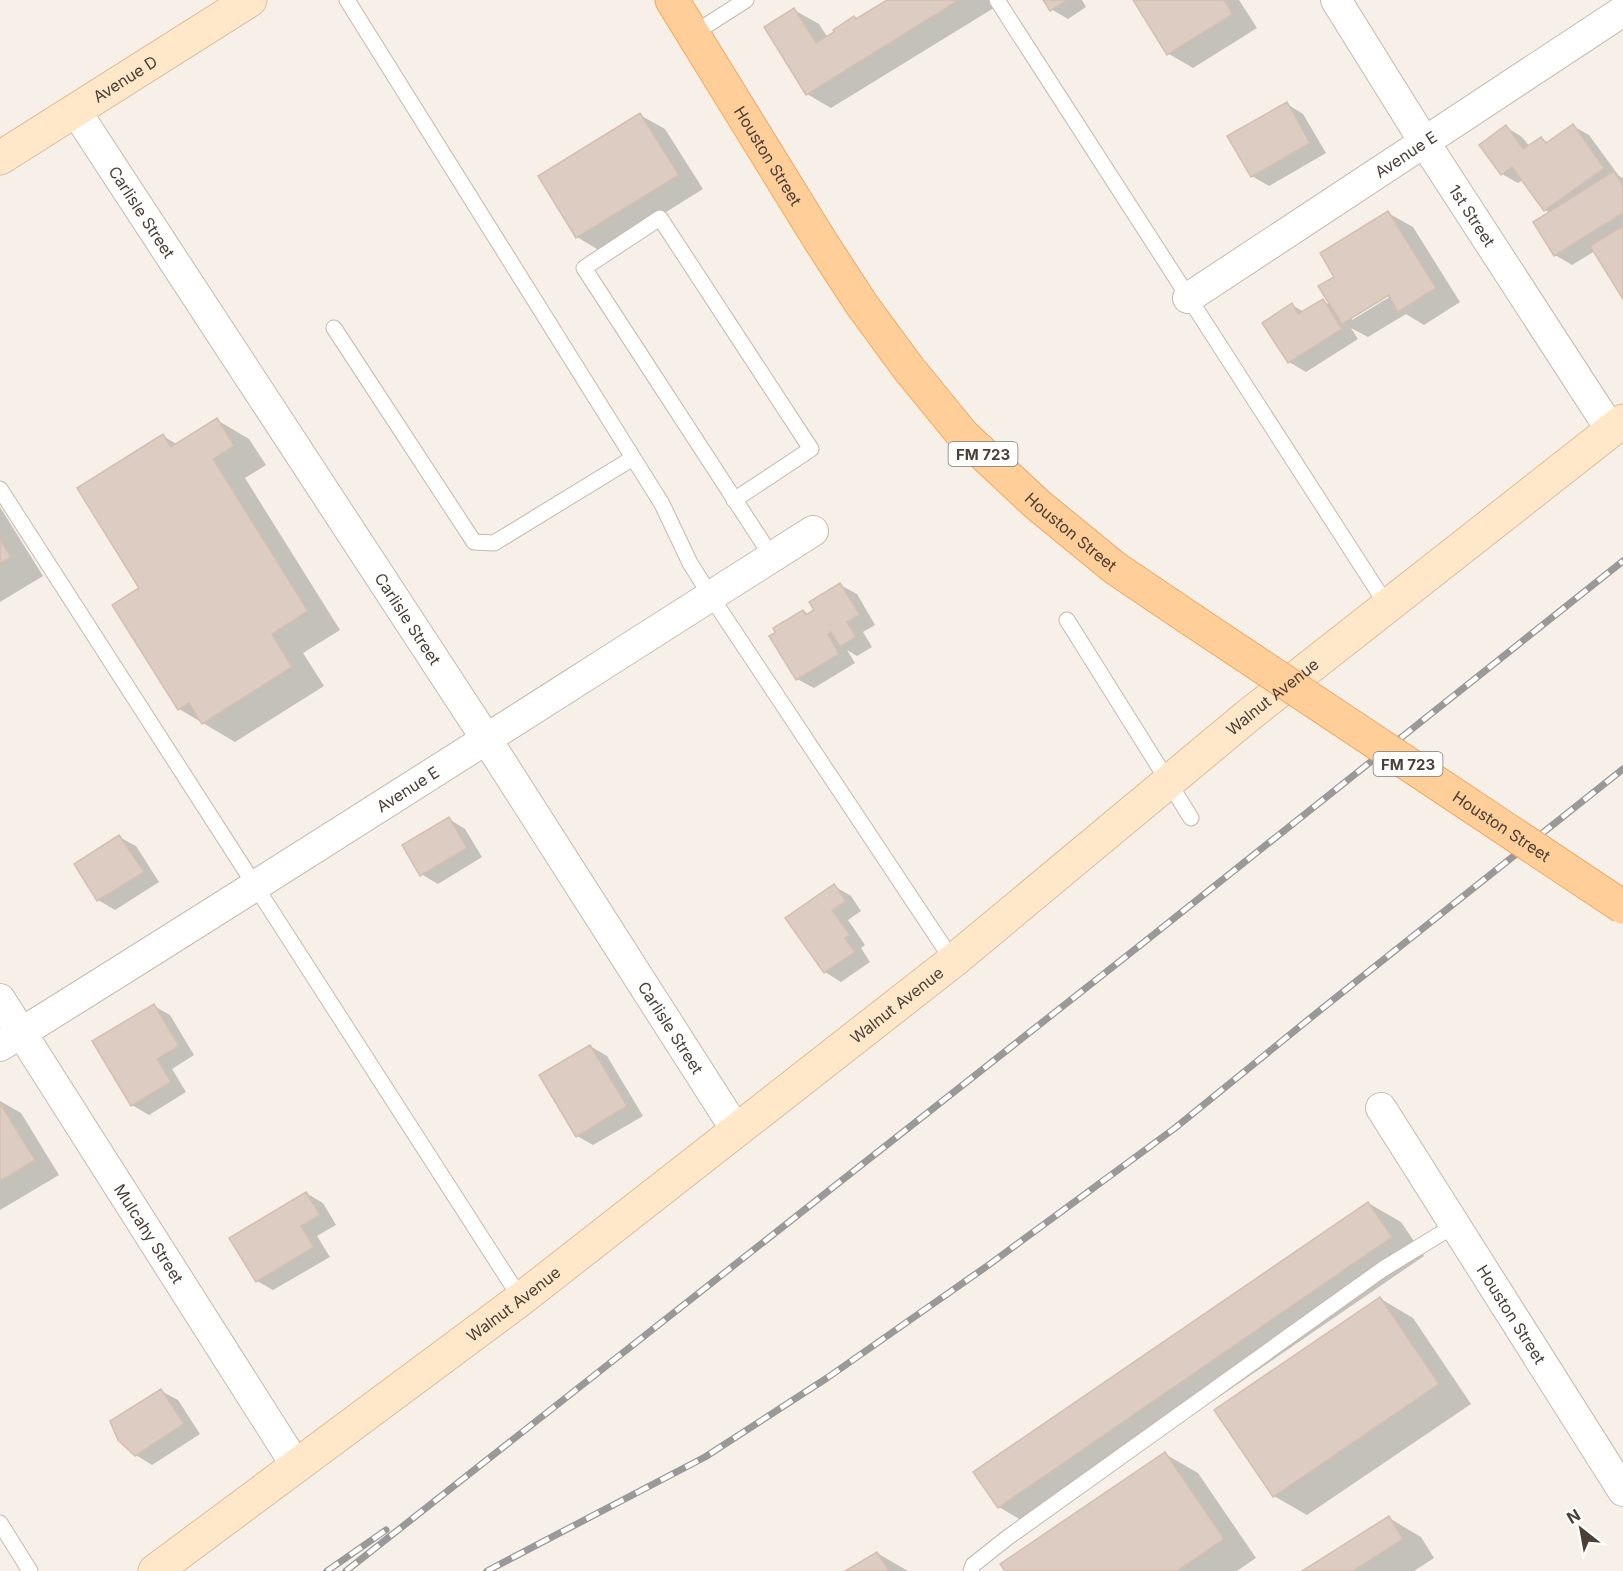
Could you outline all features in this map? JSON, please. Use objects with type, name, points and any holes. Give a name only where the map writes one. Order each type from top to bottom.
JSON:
[{"type":"main road","name":"Houston Street","points":[[672,0],[862,305],[909,369],[963,435],[1038,506],[1115,568],[1623,907]]},
{"type":"street","name":"Avenue D","points":[[0,158],[250,0]]},
{"type":"street","name":"1st Street","points":[[1336,0],[1425,143],[1617,426]]},
{"type":"street","name":"Avenue E","points":[[1188,297],[1623,11]]},
{"type":"street","name":"Carlisle Street","points":[[75,111],[487,740],[736,1130]]},
{"type":"street","name":"Walnut Avenue","points":[[155,1571],[521,1299],[953,961],[1167,782],[1617,426]]},
{"type":"street","name":"Avenue E","points":[[11,1040],[813,531]]},
{"type":"street","name":"Mulcahy Street","points":[[0,999],[11,1040],[297,1467]]},
{"type":"street","name":"Houston Street","points":[[1381,1108],[1623,1491]]},
{"type":"lane","points":[[347,0],[662,504],[690,563],[710,595],[953,961]]},
{"type":"lane","points":[[693,34],[746,0]]},
{"type":"lane","points":[[998,0],[1388,607]]},
{"type":"lane","points":[[735,500],[811,449],[660,218],[584,268],[772,557]]},
{"type":"lane","points":[[334,328],[474,542],[494,543],[633,458]]},
{"type":"lane","points":[[0,489],[521,1299]]},
{"type":"lane","points":[[1067,620],[1191,818]]},
{"type":"lane","points":[[971,1571],[973,1564],[1007,1538],[1383,1269],[1455,1226]]},
{"type":"lane","points":[[0,1523],[30,1571]]},
{"type":"building","points":[[887,0],[959,0],[806,95],[764,27],[794,8],[816,43],[854,16],[856,19]]},
{"type":"building","points":[[1043,0],[1067,0],[1050,11]]},
{"type":"building","points":[[1133,0],[1224,0],[1233,14],[1167,55]]},
{"type":"building","points":[[1287,102],[1310,143],[1251,177],[1227,136]]},
{"type":"building","points":[[640,113],[679,175],[576,238],[538,176]]},
{"type":"building","points":[[1573,124],[1604,168],[1544,211],[1512,167],[1501,175],[1479,145],[1506,125],[1523,149],[1541,137],[1546,143]]},
{"type":"building","points":[[1614,171],[1623,186],[1623,213],[1554,256],[1533,222]]},
{"type":"building","points":[[1388,211],[1436,288],[1398,312],[1389,295],[1342,324],[1318,286],[1334,277],[1320,253]]},
{"type":"building","points":[[1623,226],[1623,299],[1590,246]]},
{"type":"building","points":[[1323,299],[1342,329],[1288,363],[1262,323],[1292,303],[1298,314]]},
{"type":"building","points":[[217,418],[234,446],[213,459],[308,611],[272,634],[292,667],[202,724],[189,703],[178,710],[112,605],[139,588],[77,488],[163,434],[171,447]]},
{"type":"building","points":[[0,539],[11,557],[0,563]]},
{"type":"building","points":[[840,583],[860,615],[847,622],[856,637],[840,647],[831,632],[828,634],[839,654],[796,680],[769,636],[775,633],[773,628],[803,610],[806,615],[814,610],[809,602]]},
{"type":"building","points":[[449,817],[467,848],[420,876],[402,845]]},
{"type":"building","points":[[119,835],[144,872],[97,901],[74,864]]},
{"type":"building","points":[[834,884],[846,901],[832,910],[850,935],[845,938],[855,952],[824,973],[785,918]]},
{"type":"building","points":[[154,1004],[179,1046],[157,1059],[171,1082],[131,1106],[92,1041]]},
{"type":"building","points":[[590,1045],[627,1106],[576,1137],[539,1075]]},
{"type":"building","points":[[0,1103],[35,1160],[0,1181]]},
{"type":"building","points":[[306,1192],[320,1215],[301,1226],[314,1247],[256,1282],[229,1238]]},
{"type":"building","points":[[1368,1202],[1392,1237],[998,1508],[973,1472]]},
{"type":"building","points":[[1380,1297],[1439,1384],[1273,1497],[1214,1410]]},
{"type":"building","points":[[161,1389],[184,1424],[135,1456],[118,1440],[110,1421]]},
{"type":"building","points":[[1165,1452],[1224,1539],[1177,1571],[1005,1571],[1000,1564]]},
{"type":"building","points":[[1389,1516],[1403,1539],[1353,1571],[1302,1571]]},
{"type":"building","points":[[877,1552],[889,1571],[845,1571]]},
{"type":"railway","points":[[346,1571],[1143,943],[1623,561]]},
{"type":"railway","points":[[487,1571],[705,1457],[827,1378],[990,1264],[1175,1128],[1623,769]]},
{"type":"railway","points":[[327,1571],[386,1530]]}]
